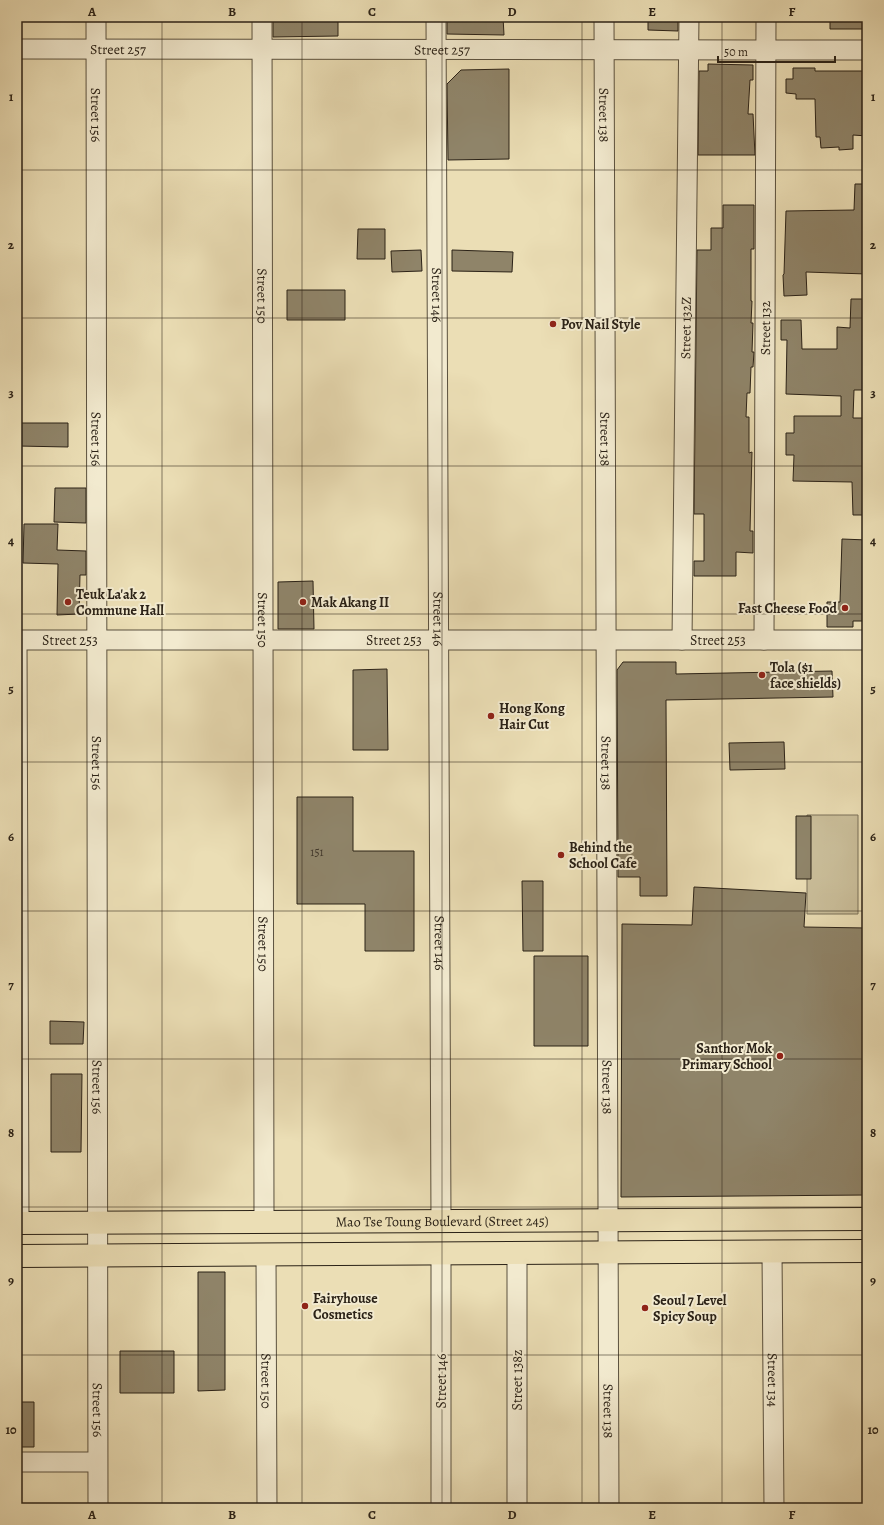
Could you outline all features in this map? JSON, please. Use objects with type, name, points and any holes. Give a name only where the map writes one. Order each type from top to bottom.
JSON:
[{"type":"main road","name":"Mao Tse Toung Boulevard (Street 245)","points":[[18,1223],[867,1219]]},
{"type":"main road","points":[[17,1256],[867,1251]]},
{"type":"street","name":"Street 156","points":[[96,17],[98,1508]]},
{"type":"street","name":"Street 150","points":[[262,17],[264,1222]]},
{"type":"street","name":"Street 146","points":[[436,17],[440,1221]]},
{"type":"street","name":"Street 138","points":[[604,17],[609,1508]]},
{"type":"street","name":"Street 132Z","points":[[682,640],[689,17]]},
{"type":"street","name":"Street 132","points":[[764,640],[766,17]]},
{"type":"street","name":"Street 257","points":[[17,49],[867,50]]},
{"type":"street","name":"Street 253","points":[[17,640],[867,640]]},
{"type":"street","points":[[17,640],[18,1223]]},
{"type":"street","name":"Street 134","points":[[772,1252],[774,1508]]},
{"type":"street","name":"Street 146","points":[[441,1253],[441,1508]]},
{"type":"street","name":"Street 138z","points":[[517,1253],[517,1508]]},
{"type":"street","name":"Street 150","points":[[266,1254],[267,1508]]},
{"type":"street","points":[[17,1462],[98,1462]]},
{"type":"shaded area","points":[[807,815],[858,815],[858,914],[807,914]]},
{"type":"building","points":[[273,17],[338,17],[338,36],[273,37]]},
{"type":"building","points":[[447,17],[503,17],[504,35],[447,34]]},
{"type":"building","points":[[648,17],[678,17],[678,31],[648,30]]},
{"type":"building","points":[[830,17],[867,17],[867,29],[830,29]]},
{"type":"building","points":[[708,64],[753,65],[753,80],[750,80],[748,114],[753,114],[755,155],[698,155],[699,71],[708,71]]},
{"type":"building","points":[[793,68],[815,68],[815,71],[867,71],[867,136],[853,135],[853,149],[839,150],[839,147],[821,148],[820,137],[816,137],[815,99],[796,99],[796,94],[786,93],[786,79],[793,79]]},
{"type":"building","points":[[509,69],[509,159],[448,160],[447,84],[461,70]]},
{"type":"building","points":[[855,184],[867,184],[867,274],[806,272],[807,295],[784,296],[783,275],[786,211],[854,210]]},
{"type":"building","points":[[723,205],[754,205],[754,249],[751,249],[751,323],[753,323],[752,352],[754,352],[753,367],[751,367],[750,393],[747,393],[746,417],[749,417],[749,453],[752,452],[750,531],[753,531],[753,553],[736,552],[736,576],[694,576],[694,561],[704,561],[704,514],[694,514],[697,250],[711,250],[711,228],[723,228]]},
{"type":"building","points":[[358,229],[385,229],[385,259],[357,259]]},
{"type":"building","points":[[421,250],[422,271],[392,272],[391,251]]},
{"type":"building","points":[[452,250],[513,252],[512,272],[452,271]]},
{"type":"building","points":[[287,290],[345,290],[345,320],[287,320]]},
{"type":"building","points":[[851,299],[867,299],[867,390],[854,390],[853,418],[867,418],[867,515],[853,515],[852,482],[793,481],[794,455],[786,455],[786,433],[794,433],[794,416],[841,416],[841,396],[786,394],[787,340],[781,340],[781,320],[801,320],[802,349],[837,349],[837,327],[850,328]]},
{"type":"building","points":[[18,423],[68,423],[68,447],[18,446]]},
{"type":"building","points":[[55,488],[86,488],[86,523],[54,522]]},
{"type":"building","points":[[24,524],[58,524],[57,550],[86,551],[86,575],[80,575],[79,614],[57,615],[58,564],[23,563]]},
{"type":"building","points":[[842,539],[867,540],[867,621],[853,621],[853,627],[827,627],[827,602],[840,602]]},
{"type":"building","points":[[313,581],[314,629],[278,629],[278,582]]},
{"type":"building","points":[[623,662],[676,662],[676,674],[832,671],[833,697],[666,700],[667,896],[640,896],[640,877],[618,877],[617,670]]},
{"type":"building","points":[[387,669],[388,750],[353,750],[353,670]]},
{"type":"building","points":[[784,742],[785,769],[730,770],[729,743]]},
{"type":"building","points":[[297,797],[353,797],[353,851],[414,851],[414,951],[365,951],[365,904],[297,904]]},
{"type":"building","points":[[796,816],[811,816],[811,879],[796,879]]},
{"type":"building","points":[[522,881],[543,881],[543,951],[523,951]]},
{"type":"building","points":[[694,887],[806,893],[804,927],[867,928],[867,1195],[621,1197],[622,924],[692,925]]},
{"type":"building","points":[[534,956],[588,956],[588,1046],[534,1046]]},
{"type":"building","points":[[50,1021],[84,1022],[83,1044],[50,1044]]},
{"type":"building","points":[[51,1074],[82,1074],[81,1152],[51,1152]]},
{"type":"building","points":[[198,1272],[225,1272],[225,1390],[198,1391]]},
{"type":"building","points":[[120,1351],[174,1351],[174,1393],[120,1393]]},
{"type":"building","points":[[17,1402],[34,1402],[34,1447],[17,1447]]},
{"type":"place","name":"Pov Nail Style","points":[[553,324]]},
{"type":"place","name":"Teuk La'ak 2 Commune Hall","points":[[68,602]]},
{"type":"place","name":"Mak Akang II","points":[[303,602]]},
{"type":"place","name":"Fast Cheese Food","points":[[845,608]]},
{"type":"place","name":"Tola ($1 face shields)","points":[[762,675]]},
{"type":"place","name":"Hong Kong Hair Cut","points":[[491,716]]},
{"type":"place","name":"Behind the School Cafe","points":[[561,855]]},
{"type":"place","name":"Santhor Mok Primary School","points":[[780,1056]]},
{"type":"place","name":"Fairyhouse Cosmetics","points":[[305,1306]]},
{"type":"place","name":"Seoul 7 Level Spicy Soup","points":[[645,1308]]}]
